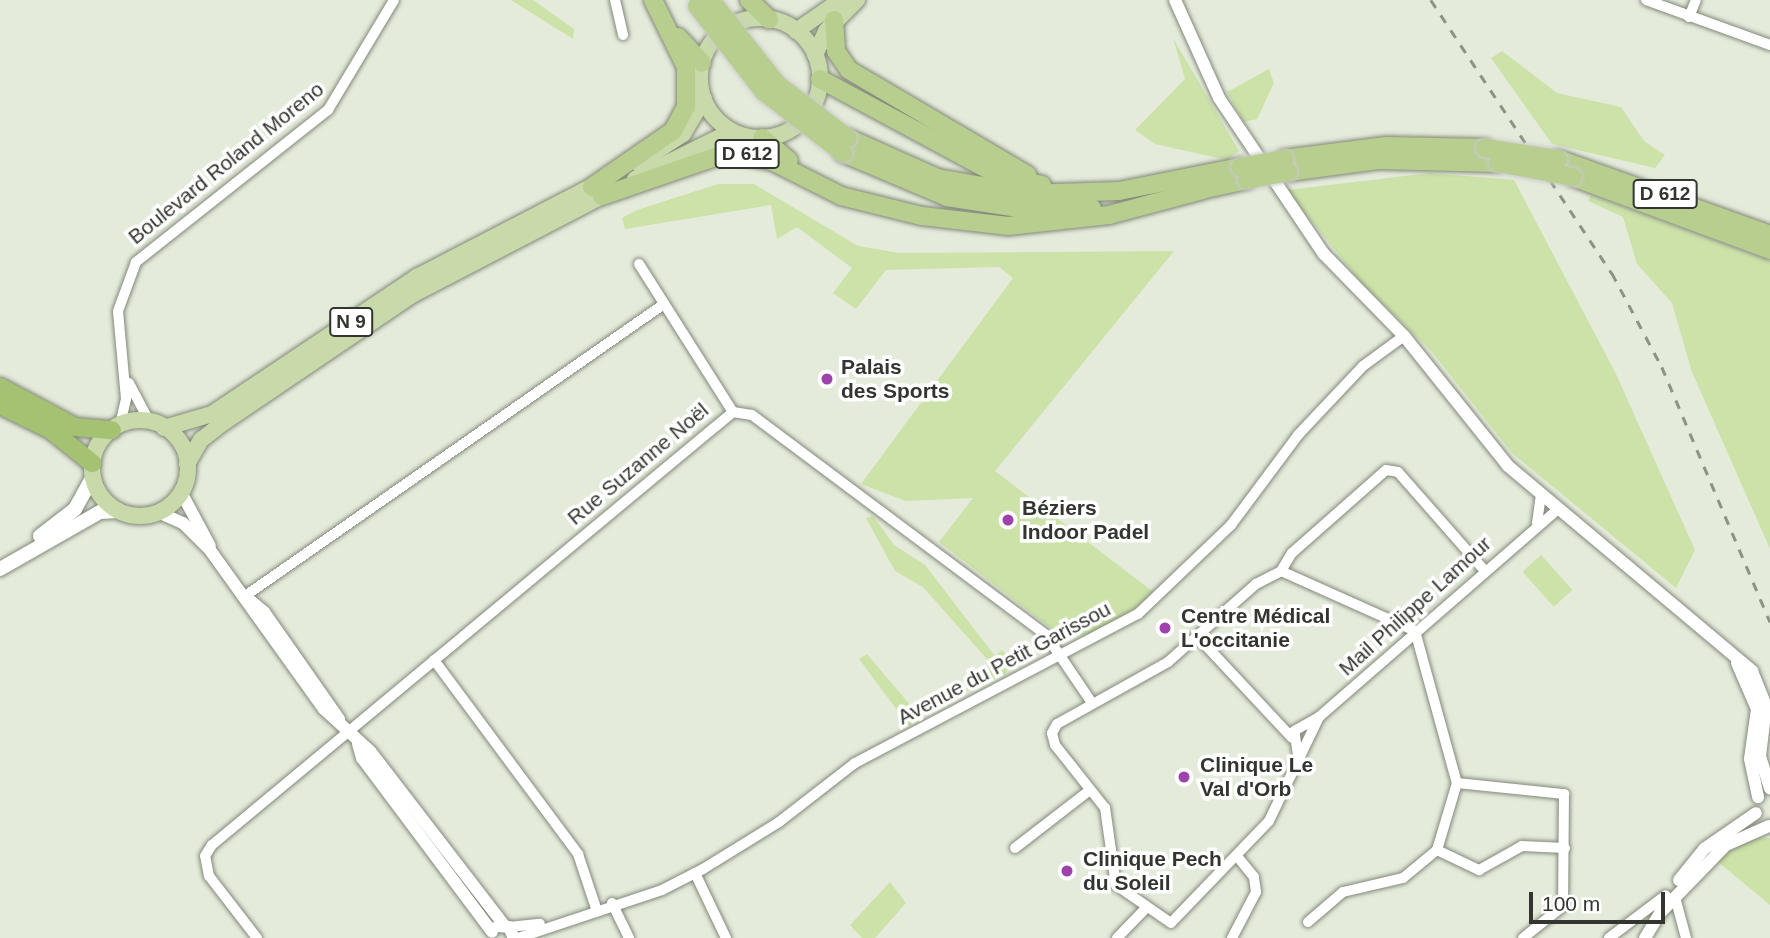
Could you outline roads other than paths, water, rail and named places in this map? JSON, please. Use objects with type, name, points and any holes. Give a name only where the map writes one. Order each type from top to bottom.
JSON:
[{"type":"highway","points":[[597,191],[673,131],[685,107],[686,67],[653,0]]},
{"type":"highway","points":[[658,0],[676,35],[702,64]]},
{"type":"highway","points":[[749,0],[769,19]]},
{"type":"highway","name":"D 612","points":[[701,2],[764,92],[846,146],[922,189],[991,206],[1072,210],[1203,190]]},
{"type":"highway","name":"D 612","points":[[834,20],[836,51],[858,77],[1053,187]]},
{"type":"highway","name":"D 612","points":[[820,79],[1000,176],[1053,187],[1119,191]]},
{"type":"highway","points":[[762,138],[814,177],[890,208]]},
{"type":"highway","name":"D 612","points":[[846,146],[912,170],[984,189],[1057,196],[1119,191],[1244,174],[1386,146],[1485,148],[1558,159],[1770,235]]},
{"type":"highway","name":"D 612","points":[[597,191],[709,155],[743,154],[772,161],[841,196],[890,208],[953,221],[1035,225],[1109,215],[1203,190],[1244,174]]},
{"type":"highway","name":"D 612","points":[[1286,165],[1378,160],[1498,163],[1573,177],[1770,250]]},
{"type":"highway","points":[[0,387],[75,427],[116,427]]},
{"type":"highway","points":[[0,405],[51,430],[92,470]]},
{"type":"main road","points":[[796,30],[841,0]]},
{"type":"main road","points":[[815,55],[834,20],[857,0]]},
{"type":"main road","points":[[769,19],[796,30],[815,55],[820,79],[804,119],[762,138],[732,131],[704,99],[702,64],[725,30],[769,19]]},
{"type":"main road","name":"N 9","points":[[187,464],[201,440],[223,423],[412,295],[597,191],[677,140],[704,99]]},
{"type":"main road","name":"N 9","points":[[164,428],[212,414],[417,277],[597,191],[732,131]]},
{"type":"main road","points":[[0,561],[75,509],[92,470],[116,427],[149,422],[164,428],[179,442],[187,464],[181,492],[158,512],[100,512],[0,569]]},
{"type":"main road","points":[[92,470],[99,494],[118,511]]},
{"type":"street","name":"Boulevard Roland Moreno","points":[[149,422],[133,400],[124,366],[118,311],[136,262],[328,110],[394,0]]},
{"type":"street","points":[[615,0],[623,36]]},
{"type":"street","points":[[1175,0],[1219,98],[1294,215],[1404,336],[1488,443],[1557,510],[1737,663],[1752,671],[1764,695],[1761,766],[1770,789],[1758,797]]},
{"type":"street","points":[[1646,0],[1770,45]]},
{"type":"street","points":[[1689,17],[1696,0]]},
{"type":"street","points":[[639,264],[733,412]]},
{"type":"street","points":[[245,596],[664,304]]},
{"type":"street","name":"Avenue du Petit Garissou","points":[[505,933],[548,924],[695,873],[779,822],[855,763],[1138,614],[1168,590],[1231,525],[1363,366],[1404,336]]},
{"type":"street","name":"Boulevard Roland Moreno","points":[[116,427],[124,366]]},
{"type":"street","name":"Rue Suzanne Noël","points":[[257,938],[209,876],[205,856],[349,731],[733,412],[752,415],[1064,653]]},
{"type":"street","points":[[1197,636],[1276,725],[1299,736],[1298,755],[1275,813],[1180,919],[1161,921],[1144,910],[1110,875],[1109,820],[1090,790],[1055,745],[1052,733],[1092,703],[1168,662],[1197,636],[1280,571],[1386,470],[1398,472],[1485,570]]},
{"type":"street","points":[[181,492],[210,550]]},
{"type":"street","points":[[1537,523],[1541,496]]},
{"type":"street","name":"Mail Philippe Lamour","points":[[1299,736],[1537,523],[1557,510]]},
{"type":"street","points":[[158,512],[183,523],[210,550],[245,596],[264,612],[339,719],[358,744],[370,751],[505,933]]},
{"type":"street","points":[[1280,571],[1415,631],[1457,783],[1437,850],[1403,878],[1343,892],[1308,922]]},
{"type":"street","points":[[1064,653],[1092,703]]},
{"type":"street","points":[[434,660],[578,854],[596,908]]},
{"type":"street","points":[[1645,938],[1704,849],[1756,813],[1758,797],[1750,759],[1757,709],[1737,663]]},
{"type":"street","points":[[1457,783],[1559,790],[1568,804],[1563,906],[1524,938]]},
{"type":"street","points":[[1014,848],[1090,790]]},
{"type":"street","points":[[1609,938],[1628,924],[1664,909],[1726,845],[1770,826],[1756,813]]},
{"type":"street","points":[[1437,850],[1479,870],[1522,846],[1565,848]]},
{"type":"street","points":[[1232,938],[1256,892],[1238,857]]},
{"type":"street","points":[[695,873],[726,938]]},
{"type":"street","points":[[612,903],[629,938]]},
{"type":"street","points":[[1628,924],[1664,909]]},
{"type":"street","points":[[1664,909],[1686,938]]},
{"type":"street","points":[[1117,938],[1144,910]]},
{"type":"railway","points":[[1431,0],[1612,273],[1662,367],[1770,622]]},
{"type":"place","name":"Palais des Sports","points":[[827,379]]},
{"type":"place","name":"Béziers Indoor Padel","points":[[1008,520]]},
{"type":"place","name":"Centre Médical L'occitanie","points":[[1165,628]]},
{"type":"place","name":"Clinique Le Val d'Orb","points":[[1184,777]]},
{"type":"place","name":"Clinique Pech du Soleil","points":[[1067,871]]}]
